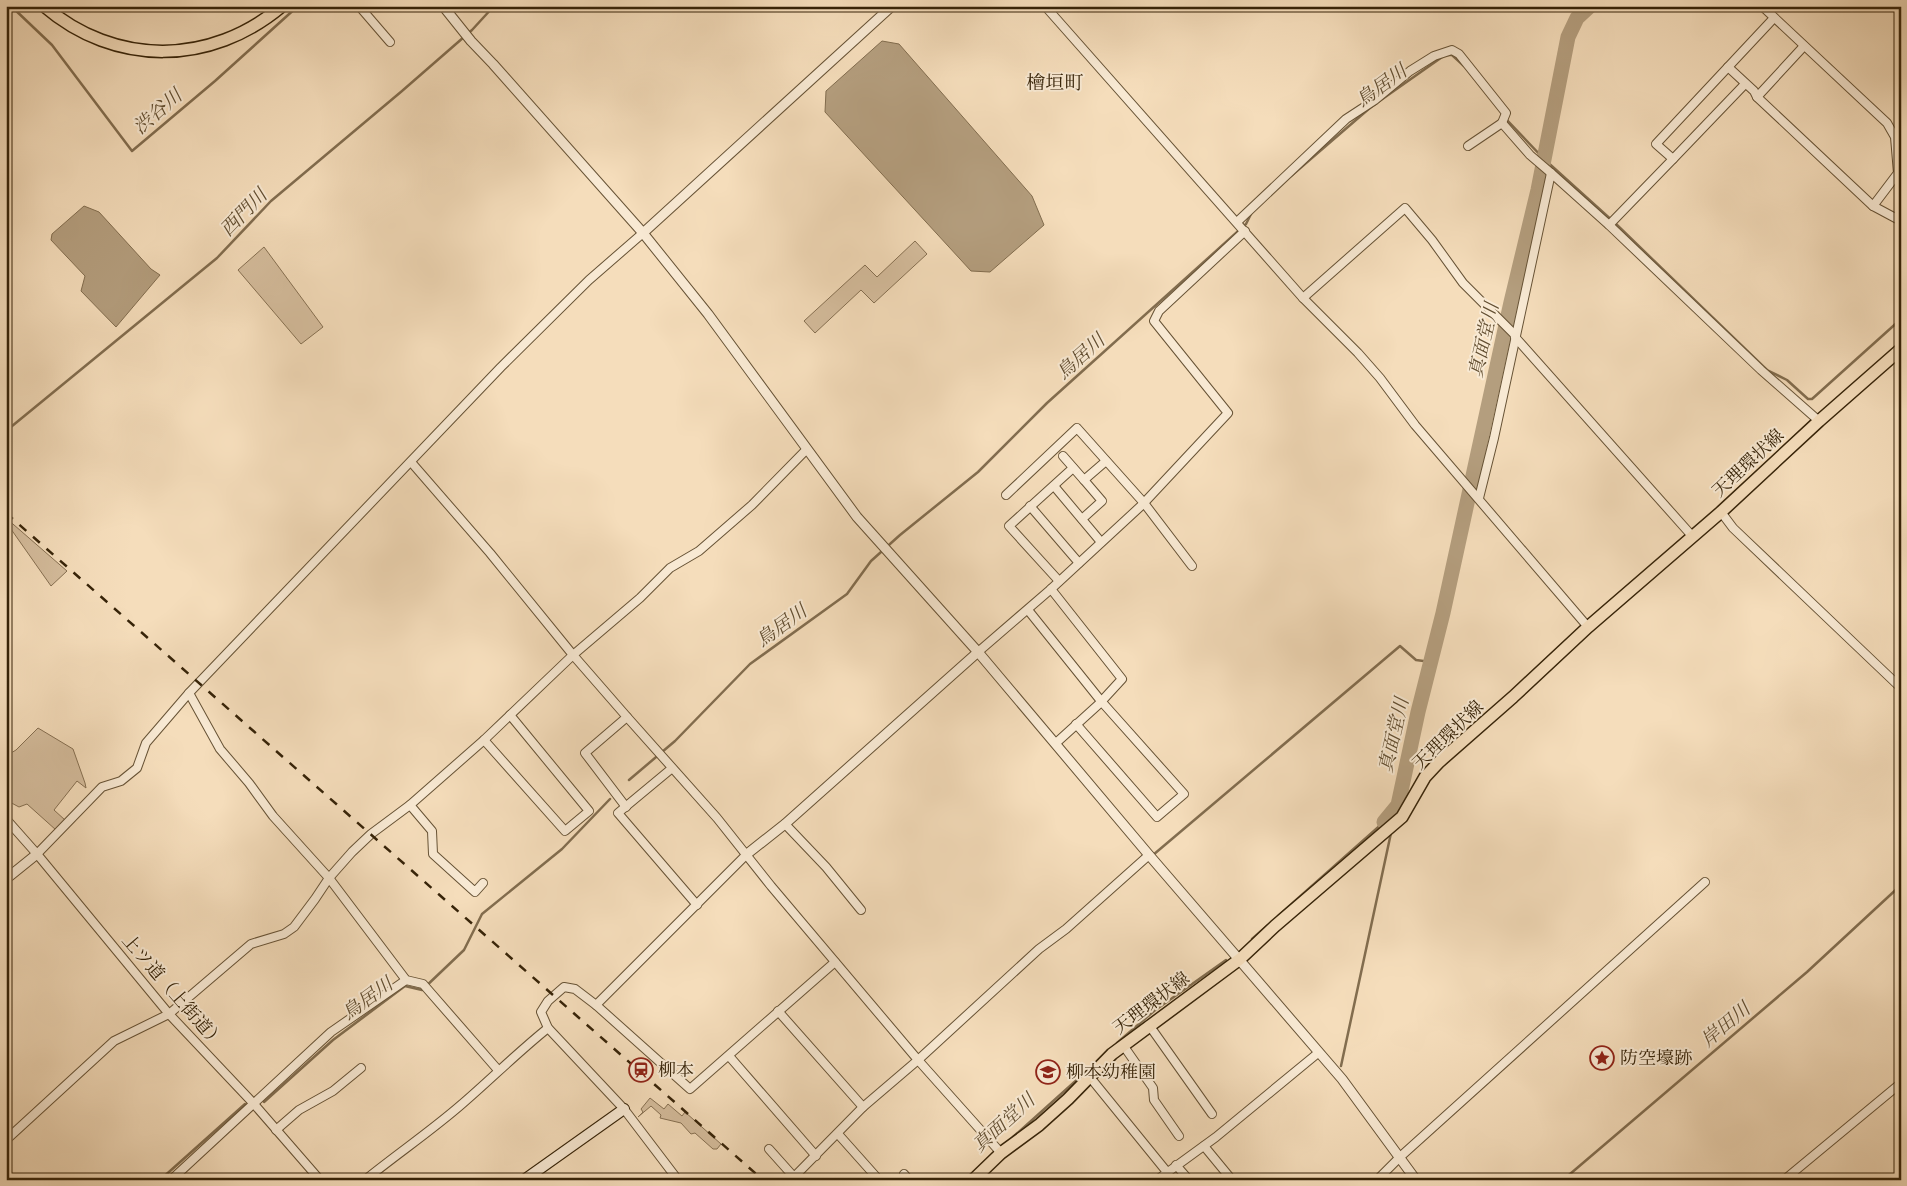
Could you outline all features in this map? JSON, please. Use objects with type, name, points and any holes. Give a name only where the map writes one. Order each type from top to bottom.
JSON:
[{"type":"main road","points":[[44,6],[83,34],[112,45],[167,52],[204,48],[231,38],[270,17],[282,6]]},
{"type":"main road","name":"天理環状線","points":[[973,1180],[1001,1153],[1040,1125],[1123,1045],[1240,959],[1275,926],[1402,817],[1425,777],[1439,762],[1513,697],[1588,627],[1721,512],[1819,421],[1901,350]]},
{"type":"main road","points":[[524,1180],[624,1109]]},
{"type":"street","points":[[359,6],[390,42]]},
{"type":"street","points":[[443,6],[467,36],[643,233],[708,314],[856,517],[978,652],[1149,855],[1342,1079],[1416,1180]]},
{"type":"street","points":[[6,879],[38,854],[102,787],[121,781],[136,768],[146,743],[189,694],[535,333],[589,280],[892,6]]},
{"type":"street","points":[[1045,6],[1303,298],[1369,366],[1415,425],[1588,627]]},
{"type":"street","points":[[1762,6],[1887,122],[1895,137],[1898,173],[1873,206]]},
{"type":"street","points":[[1673,159],[1656,144],[1774,18]]},
{"type":"street","points":[[1757,97],[1804,46]]},
{"type":"street","points":[[1237,222],[1346,119],[1375,100],[1410,70],[1434,56],[1452,50],[1460,54],[1506,113],[1502,123],[1468,146]]},
{"type":"street","points":[[1728,67],[1754,91],[1757,97],[1873,206],[1901,221]]},
{"type":"street","points":[[1609,225],[1745,84]]},
{"type":"street","points":[[1502,123],[1536,160],[1609,225],[1761,370],[1819,421]]},
{"type":"street","points":[[1477,496],[1494,438],[1549,172]]},
{"type":"street","points":[[1303,298],[1405,208],[1432,240],[1463,283],[1514,335],[1693,537]]},
{"type":"street","points":[[596,1005],[747,854],[785,824],[978,652],[1028,610],[1144,503],[1228,413],[1154,322],[1159,311],[1245,231]]},
{"type":"street","points":[[1006,495],[1077,428],[1144,503],[1192,566]]},
{"type":"street","points":[[6,1140],[114,1041],[169,1014],[250,944],[284,934],[294,927],[329,878],[371,834],[410,805],[484,740],[573,655],[640,598],[670,568],[699,551],[752,505],[807,449]]},
{"type":"street","points":[[1063,456],[1102,501],[1082,519]]},
{"type":"street","points":[[1084,480],[1106,461]]},
{"type":"street","points":[[410,462],[490,552],[573,655],[717,818],[771,886],[918,1060],[1001,1153]]},
{"type":"street","points":[[1059,581],[1009,526],[1073,468]]},
{"type":"street","points":[[1054,486],[1101,542]]},
{"type":"street","points":[[1030,506],[1079,562]]},
{"type":"street","points":[[1721,512],[1733,528],[1901,688]]},
{"type":"street","points":[[1051,589],[1122,679],[1101,702],[1056,743]]},
{"type":"street","points":[[1028,610],[1101,702],[1184,794],[1157,817],[1076,724]]},
{"type":"street","points":[[189,694],[220,749],[249,783],[272,816],[329,878],[406,980],[425,986],[498,1070]]},
{"type":"street","points":[[484,740],[565,831],[589,811],[510,715]]},
{"type":"street","points":[[626,807],[586,753],[627,717]]},
{"type":"street","points":[[672,769],[618,813],[697,905]]},
{"type":"street","points":[[410,805],[432,831],[433,854],[475,892],[483,883]]},
{"type":"street","name":"上ツ道（上街道）","points":[[6,819],[38,854],[169,1014],[254,1104],[320,1180]]},
{"type":"street","points":[[785,824],[826,867],[861,910]]},
{"type":"street","points":[[769,1149],[794,1177],[863,1107],[918,1060],[1039,949],[1066,929],[1149,855]]},
{"type":"street","points":[[1377,1180],[1400,1157],[1705,882]]},
{"type":"street","points":[[678,1180],[624,1109],[548,1028],[541,1012],[548,1001],[564,987],[575,989],[596,1005],[690,1089],[835,962]]},
{"type":"street","points":[[171,1180],[331,1032],[406,980]]},
{"type":"street","points":[[778,1011],[863,1107]]},
{"type":"street","points":[[1149,1026],[1212,1114]]},
{"type":"street","points":[[365,1180],[414,1144],[548,1028]]},
{"type":"street","points":[[1123,1045],[1153,1088],[1154,1100],[1179,1136]]},
{"type":"street","points":[[1157,1180],[1204,1146],[1318,1053]]},
{"type":"street","points":[[729,1056],[816,1156]]},
{"type":"street","points":[[276,1130],[299,1110],[333,1091],[361,1068]]},
{"type":"street","points":[[1089,1076],[1167,1172]]},
{"type":"street","points":[[1784,1180],[1901,1083]]},
{"type":"street","points":[[838,1134],[878,1180]]},
{"type":"street","points":[[1204,1146],[1232,1180]]},
{"type":"street","points":[[1176,1165],[1190,1180]]},
{"type":"shaded area","points":[[882,41],[899,44],[1032,196],[1044,225],[990,272],[971,271],[825,112],[826,91]]},
{"type":"shaded area","points":[[84,206],[99,212],[151,269],[160,275],[116,327],[81,291],[85,276],[51,240],[52,234]]},
{"type":"shaded area","points":[[915,241],[927,254],[874,303],[861,290],[815,333],[804,321],[865,265],[877,277]]},
{"type":"shaded area","points":[[264,247],[323,327],[301,344],[238,270]]},
{"type":"shaded area","points":[[6,518],[67,571],[51,586],[6,522]]},
{"type":"shaded area","points":[[38,728],[73,749],[86,788],[77,781],[54,810],[65,820],[56,830],[27,804],[19,807],[6,800],[6,756],[16,750]]},
{"type":"shaded area","points":[[650,1098],[664,1109],[668,1104],[682,1116],[685,1112],[721,1144],[717,1149],[713,1149],[695,1133],[691,1134],[681,1123],[660,1118],[661,1115],[651,1106],[638,1117],[643,1112],[641,1109]]},
{"type":"waterway","name":"渋谷川","points":[[11,6],[52,45],[132,151],[215,81],[298,6]]},
{"type":"waterway","name":"西門川","points":[[6,431],[217,258],[271,201],[472,30],[494,6]]},
{"type":"waterway","name":"真面堂川","points":[[1384,822],[1398,805],[1538,190],[1568,37],[1577,18],[1590,6]]},
{"type":"waterway","name":"鳥居川","points":[[1291,176],[1371,107],[1445,55],[1452,55],[1464,66]]},
{"type":"waterway","name":"真面堂川","points":[[1506,119],[1544,159],[1616,224],[1767,370],[1787,380],[1808,399],[1812,399],[1901,319]]},
{"type":"waterway","name":"鳥居川","points":[[629,780],[675,741],[750,664],[847,594],[871,561],[978,472],[1047,403],[1246,224],[1252,212]]},
{"type":"waterway","points":[[1153,855],[1400,646],[1416,660],[1431,662]]},
{"type":"waterway","name":"鳥居川","points":[[264,1102],[333,1040],[405,986],[422,990],[464,950],[482,914],[562,849],[610,799]]},
{"type":"waterway","name":"真面堂川","points":[[1278,916],[1384,822]]},
{"type":"waterway","points":[[1341,1066],[1391,833]]},
{"type":"waterway","name":"岸田川","points":[[1563,1180],[1807,972],[1901,885]]},
{"type":"waterway","name":"真面堂川","points":[[1252,939],[1268,925]]},
{"type":"waterway","name":"真面堂川","points":[[1117,1043],[1154,1011],[1226,960]]},
{"type":"waterway","name":"真面堂川","points":[[1013,1137],[1100,1059]]},
{"type":"waterway","name":"鳥居川","points":[[160,1180],[245,1104]]},
{"type":"railway","points":[[6,513],[763,1180]]},
{"type":"place","name":"防空壕跡","points":[[1602,1058]]},
{"type":"place","name":"柳本","points":[[641,1070]]},
{"type":"place","name":"柳本幼稚園","points":[[1048,1072]]},
{"type":"district","name":"檜垣町","points":[[1055,82]]}]
